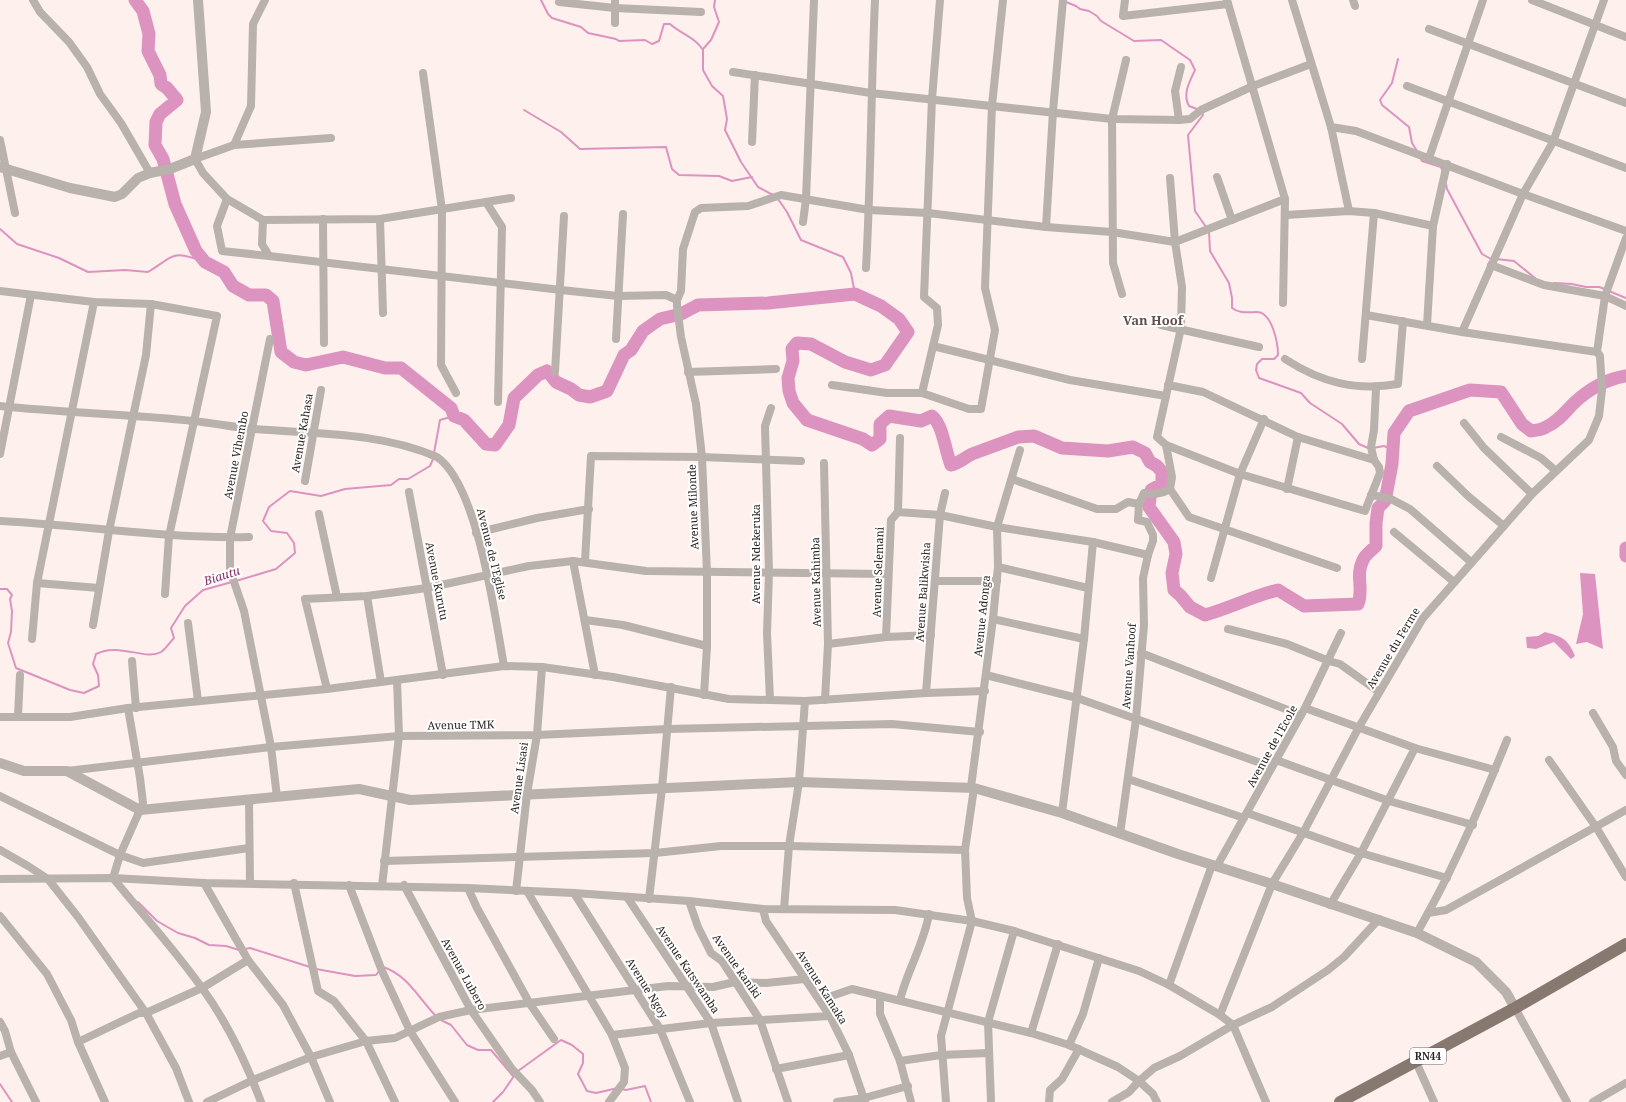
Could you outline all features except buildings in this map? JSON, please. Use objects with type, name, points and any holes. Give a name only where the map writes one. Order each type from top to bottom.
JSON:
[{"type":"main road","name":"RN44","points":[[1340,1102],[1515,1008],[1626,944]]},
{"type":"street","points":[[33,0],[40,12],[69,42],[87,67],[100,94],[121,123],[150,173]]},
{"type":"street","points":[[198,0],[206,112],[194,159],[203,173],[227,199],[263,220],[380,219],[511,198]]},
{"type":"street","points":[[234,145],[251,106],[253,24],[265,0]]},
{"type":"street","points":[[560,0],[560,2],[615,4],[701,12]]},
{"type":"street","points":[[803,222],[806,199],[814,0]]},
{"type":"street","points":[[866,268],[875,0]]},
{"type":"street","points":[[922,393],[938,325],[937,308],[924,297],[932,99],[940,0]]},
{"type":"street","points":[[832,385],[888,393],[922,393],[969,409],[981,410],[995,330],[985,288],[992,106],[1003,0]]},
{"type":"street","points":[[1125,0],[1123,16],[1227,2],[1253,86],[1285,199],[1286,215],[1283,303]]},
{"type":"street","points":[[1292,0],[1331,128],[1349,211]]},
{"type":"street","points":[[1429,158],[1448,101],[1469,46],[1483,0]]},
{"type":"street","points":[[1532,0],[1626,37]]},
{"type":"street","points":[[1462,332],[1492,261],[1523,194],[1553,142],[1604,0]]},
{"type":"street","points":[[1046,227],[1053,111],[1063,1]]},
{"type":"street","points":[[615,4],[615,23]]},
{"type":"street","points":[[1429,30],[1626,103]]},
{"type":"street","points":[[1122,294],[1113,263],[1112,118],[1126,60]]},
{"type":"street","points":[[733,72],[871,93],[1112,118],[1179,120],[1190,119],[1201,110],[1253,86],[1311,64]]},
{"type":"street","points":[[1179,120],[1175,91],[1181,67]]},
{"type":"street","points":[[423,73],[442,210],[441,365],[456,393]]},
{"type":"street","points":[[752,142],[755,75]]},
{"type":"street","points":[[1407,86],[1553,142],[1626,168]]},
{"type":"street","points":[[1331,128],[1356,131],[1626,231]]},
{"type":"street","points":[[3,168],[70,188],[115,197],[122,194],[138,178],[150,173],[165,171],[234,145],[331,138]]},
{"type":"street","points":[[0,140],[3,168],[15,213]]},
{"type":"street","points":[[1427,325],[1433,226],[1447,164]]},
{"type":"street","points":[[1217,177],[1232,220]]},
{"type":"street","points":[[1170,178],[1182,287],[1181,328],[1157,438],[1166,445],[1240,474],[1286,489],[1364,511],[1374,496],[1380,473],[1379,467],[1374,460],[1371,448],[1374,430],[1376,388]]},
{"type":"street","name":"Avenue Milonde","points":[[704,695],[707,646],[707,572],[702,457],[696,404],[678,321],[677,303],[681,291],[683,249],[695,212],[701,208],[748,206],[777,197],[806,199]]},
{"type":"street","points":[[227,199],[217,226],[222,251],[618,296],[666,296],[677,303]]},
{"type":"street","points":[[806,199],[869,210],[928,213],[1046,227],[1112,232],[1176,242],[1285,199]]},
{"type":"street","points":[[486,202],[502,227],[502,284],[498,402]]},
{"type":"street","points":[[1286,215],[1349,211],[1374,212],[1433,226]]},
{"type":"street","points":[[1362,360],[1374,212]]},
{"type":"street","points":[[616,339],[623,214]]},
{"type":"street","points":[[555,372],[561,290],[564,216]]},
{"type":"street","points":[[323,219],[322,262],[324,343]]},
{"type":"street","points":[[380,219],[382,313]]},
{"type":"street","points":[[263,220],[262,244],[269,256]]},
{"type":"street","points":[[1366,315],[1462,332],[1597,352],[1606,292],[1626,238]]},
{"type":"street","points":[[1492,261],[1544,285],[1606,292],[1626,306]]},
{"type":"street","points":[[0,291],[94,302],[151,304],[217,316],[169,536],[165,594]]},
{"type":"street","points":[[0,454],[32,295]]},
{"type":"street","points":[[32,639],[37,583],[94,302]]},
{"type":"street","points":[[93,625],[109,531],[146,355],[151,304]]},
{"type":"street","points":[[1285,359],[1321,379],[1344,385],[1376,388],[1398,384],[1403,321]]},
{"type":"street","points":[[1162,325],[1181,328],[1259,347]]},
{"type":"street","name":"Avenue Vihembo","points":[[270,339],[230,538],[230,570],[233,575],[244,611],[271,747],[277,797]]},
{"type":"street","points":[[933,346],[991,359],[1070,380],[1166,396]]},
{"type":"street","name":"Avenue du Ferme","points":[[1220,1015],[1272,884],[1303,832],[1379,692],[1423,618],[1532,494],[1589,440],[1599,416],[1603,379],[1600,356],[1597,352]]},
{"type":"street","points":[[688,372],[776,369]]},
{"type":"street","points":[[1168,385],[1202,392],[1264,419],[1298,437],[1374,460]]},
{"type":"street","name":"Avenue Kahasa","points":[[305,481],[321,390]]},
{"type":"street","points":[[0,406],[71,413],[194,421],[252,429],[314,432]]},
{"type":"street","name":"Avenue Ndekeruka","points":[[770,700],[767,633],[769,572],[765,426],[771,408]]},
{"type":"street","points":[[1211,578],[1223,530],[1240,474],[1264,419]]},
{"type":"street","points":[[1464,423],[1484,448],[1532,494]]},
{"type":"street","name":"Avenue de l'Eglise","points":[[314,432],[379,440],[434,456],[446,463],[463,489],[476,532],[488,576],[504,666]]},
{"type":"street","points":[[1286,489],[1298,437]]},
{"type":"street","points":[[1501,437],[1541,458],[1556,471]]},
{"type":"street","points":[[900,438],[898,512],[940,515],[997,527],[1093,542],[1148,555]]},
{"type":"street","points":[[1166,445],[1172,477],[1170,489],[1189,517],[1223,530],[1337,568]]},
{"type":"street","name":"Avenue Adonga","points":[[972,921],[967,898],[965,850],[994,619],[998,567],[997,527],[1020,450]]},
{"type":"street","points":[[585,561],[591,456],[702,457],[801,461]]},
{"type":"street","name":"Avenue Kahimba","points":[[824,463],[828,644],[825,700]]},
{"type":"street","points":[[1437,466],[1468,496],[1504,526]]},
{"type":"street","points":[[1012,479],[1097,509],[1116,509],[1128,502],[1139,504],[1144,492],[1156,495],[1164,493],[1170,489]]},
{"type":"street","name":"Avenue Kurutu","points":[[409,492],[443,675]]},
{"type":"street","name":"Avenue Balikwisha","points":[[926,693],[940,515],[945,493]]},
{"type":"street","points":[[1374,496],[1389,498],[1410,509],[1472,562]]},
{"type":"street","name":"Avenue Vanhoof","points":[[1120,834],[1136,719],[1144,625],[1143,578],[1153,541],[1153,535],[1147,522],[1138,520],[1139,504]]},
{"type":"street","points":[[476,532],[537,518],[589,509]]},
{"type":"street","name":"Avenue Selemani","points":[[886,637],[891,520],[898,512]]},
{"type":"street","points":[[319,514],[338,597]]},
{"type":"street","points":[[0,521],[50,523],[109,531],[169,536],[230,538],[249,537]]},
{"type":"street","points":[[1394,532],[1454,582]]},
{"type":"street","points":[[1062,813],[1084,639],[1093,542]]},
{"type":"street","points":[[327,689],[305,599],[367,596],[427,588],[529,566],[572,561],[585,561],[646,571],[888,574]]},
{"type":"street","points":[[572,561],[585,620],[587,643],[595,675]]},
{"type":"street","points":[[998,567],[1088,588]]},
{"type":"street","points":[[936,581],[996,581]]},
{"type":"street","points":[[37,583],[99,588]]},
{"type":"street","points":[[367,596],[381,682]]},
{"type":"street","points":[[994,619],[1084,639]]},
{"type":"street","points":[[585,620],[623,626],[707,646]]},
{"type":"street","points":[[188,624],[198,701]]},
{"type":"street","points":[[1228,629],[1287,644],[1340,664],[1379,692]]},
{"type":"street","name":"Avenue de l'Ecole","points":[[1169,985],[1214,865],[1246,815],[1306,708],[1342,633]]},
{"type":"street","points":[[828,644],[886,637],[931,635]]},
{"type":"street","points":[[1141,653],[1301,716]]},
{"type":"street","points":[[113,878],[120,855],[143,803],[132,708],[132,661]]},
{"type":"street","points":[[0,717],[70,716],[261,694],[327,689],[504,666],[542,667],[729,699],[805,701],[926,693],[985,691]]},
{"type":"street","name":"Avenue Lisasi","points":[[516,891],[527,794],[537,735],[542,667]]},
{"type":"street","points":[[18,716],[20,674]]},
{"type":"street","points":[[986,675],[1077,698],[1274,764],[1331,779],[1390,801],[1473,825]]},
{"type":"street","points":[[382,886],[399,736],[397,680]]},
{"type":"street","points":[[649,899],[662,788],[671,688]]},
{"type":"street","points":[[784,909],[789,846],[799,782],[805,701]]},
{"type":"street","points":[[1306,708],[1415,748],[1495,770]]},
{"type":"street","points":[[1593,713],[1613,747],[1616,761],[1626,775]]},
{"type":"street","name":"Avenue TMK","points":[[67,771],[271,747],[399,736],[537,735],[668,728],[892,724],[980,732]]},
{"type":"street","points":[[1416,933],[1447,878],[1473,825],[1507,740]]},
{"type":"street","points":[[1330,905],[1390,801],[1415,748]]},
{"type":"street","points":[[1549,760],[1596,827],[1626,877]]},
{"type":"street","points":[[0,764],[24,771],[67,771],[140,810],[359,789],[410,800],[799,782],[973,788],[1062,813],[1330,905],[1379,919],[1416,933],[1476,962],[1506,992],[1567,1102]]},
{"type":"street","points":[[1128,779],[1303,832],[1361,853],[1447,878]]},
{"type":"street","points":[[0,796],[120,855],[142,863],[249,848]]},
{"type":"street","points":[[249,800],[250,883]]},
{"type":"street","points":[[1428,913],[1446,910],[1626,810]]},
{"type":"street","points":[[384,861],[655,853],[721,846],[965,850]]},
{"type":"street","points":[[0,850],[48,879],[78,917],[146,1013],[176,1068],[189,1102]]},
{"type":"street","points":[[113,878],[202,988],[225,1024],[253,1080],[261,1102]]},
{"type":"street","points":[[0,879],[113,878],[204,883],[294,883],[382,886],[404,885],[574,893],[689,901],[763,909],[895,910],[972,921],[1058,944],[1140,971],[1169,985],[1220,1015],[1233,1024],[1266,1102]]},
{"type":"street","points":[[204,883],[248,960],[283,1005],[310,1057],[330,1102]]},
{"type":"street","points":[[294,883],[318,991],[334,1001],[366,1041],[395,1102]]},
{"type":"street","points":[[349,885],[381,969],[410,1031],[455,1102]]},
{"type":"street","name":"Avenue Lubero","points":[[404,885],[471,1010],[517,1075],[532,1090],[540,1102]]},
{"type":"street","points":[[468,888],[476,908],[498,944],[530,1004],[554,1039]]},
{"type":"street","points":[[527,891],[588,997],[612,1035],[625,1068],[624,1082],[609,1102]]},
{"type":"street","name":"Avenue Ngoy","points":[[574,893],[660,1029],[690,1102]]},
{"type":"street","name":"Avenue Katswamba","points":[[627,897],[711,1023],[738,1102]]},
{"type":"street","name":"Avenue kaniki","points":[[689,901],[698,927],[711,953],[722,961],[760,1020],[788,1102]]},
{"type":"street","name":"Avenue Kamaka","points":[[763,909],[766,921],[830,1016],[849,1055],[865,1100]]},
{"type":"street","points":[[900,1000],[903,986],[926,930],[929,914]]},
{"type":"street","points":[[0,916],[47,974],[71,1020],[78,1042],[105,1102]]},
{"type":"street","points":[[1112,1102],[1129,1092],[1154,1068],[1180,1056],[1233,1024],[1272,1007],[1328,970],[1344,957],[1379,919]]},
{"type":"street","points":[[946,1102],[940,1036],[972,921]]},
{"type":"street","points":[[991,1102],[988,1022],[1014,931]]},
{"type":"street","points":[[1031,1033],[1058,944]]},
{"type":"street","points":[[1069,1045],[1083,1014],[1099,958]]},
{"type":"street","points":[[78,1042],[139,1013],[146,1013],[202,988],[248,960]]},
{"type":"street","points":[[207,1102],[253,1080],[310,1057],[366,1041],[395,1038],[438,1018],[471,1010],[588,997],[668,986],[713,987],[735,982],[766,983],[805,979]]},
{"type":"street","points":[[820,1000],[852,989],[1031,1033],[1069,1045],[1118,1067],[1139,1081],[1153,1094],[1157,1102]]},
{"type":"street","points":[[880,997],[880,1014],[900,1061],[908,1086],[911,1102]]},
{"type":"street","points":[[612,1035],[711,1023],[830,1016]]},
{"type":"street","points":[[0,1022],[5,1031],[11,1052],[36,1102]]},
{"type":"street","points":[[1049,1102],[1050,1090],[1062,1079],[1079,1049]]},
{"type":"street","points":[[0,1056],[11,1052]]},
{"type":"street","points":[[900,1061],[941,1055],[988,1053]]},
{"type":"street","points":[[776,1069],[849,1055]]},
{"type":"street","points":[[1416,1062],[1434,1102]]},
{"type":"street","points":[[1593,1102],[1626,1083]]},
{"type":"street","points":[[837,1102],[865,1100],[908,1086]]},
{"type":"shaded area","points":[[1580,573],[1595,574],[1603,649],[1587,642],[1576,644],[1583,614]]},
{"type":"shaded area","points":[[1545,632],[1561,637],[1570,646],[1575,656],[1571,659],[1554,642],[1536,649],[1527,648],[1526,637],[1538,636]]},
{"type":"waterway","points":[[135,0],[143,11],[149,34],[148,51],[160,75],[161,84],[167,88],[177,100],[160,114],[156,122],[155,145],[163,159],[175,204],[196,251],[205,262],[224,272],[233,286],[249,295],[266,295],[273,301],[281,352],[294,362],[306,365],[343,357],[385,368],[401,368],[451,408],[454,416],[464,420],[486,444],[495,445],[509,425],[514,398],[538,375],[547,371],[556,382],[571,389],[579,395],[590,397],[607,391],[624,355],[631,350],[643,331],[660,319],[681,314],[698,305],[768,303],[855,294],[881,306],[899,319],[908,332],[885,365],[871,370],[845,362],[811,344],[797,343],[792,349],[793,361],[788,378],[789,391],[793,403],[807,420],[863,439],[872,445],[880,439],[880,424],[889,416],[921,421],[932,416],[939,425],[951,465],[972,454],[1018,437],[1034,436],[1062,448],[1108,451],[1133,447],[1145,453],[1150,462],[1157,466],[1162,472],[1162,484],[1151,490],[1149,507],[1174,542],[1176,554],[1172,573],[1174,590],[1190,607],[1205,615],[1278,590],[1304,606],[1358,604],[1360,598],[1359,577],[1361,566],[1365,556],[1376,546],[1376,523],[1378,508],[1385,501],[1392,464],[1394,433],[1409,411],[1470,390],[1501,392],[1522,424],[1531,431],[1544,428],[1554,422],[1585,394],[1605,382],[1626,376]]},
{"type":"waterway","points":[[541,0],[548,14],[552,18],[581,27],[588,33],[619,41],[645,40],[652,44],[659,41],[664,24],[670,24],[696,42],[703,50],[703,70],[712,86],[723,96],[727,119],[725,130],[741,162],[758,187],[773,195]]},
{"type":"waterway","points":[[703,49],[711,40],[719,22],[714,7],[715,0]]},
{"type":"waterway","points":[[1066,2],[1080,9],[1089,11],[1097,16],[1101,21],[1134,41],[1161,40],[1190,60],[1195,70],[1189,83],[1186,97],[1189,106],[1197,109]]},
{"type":"waterway","points":[[1398,59],[1392,83],[1380,100],[1382,105],[1409,127],[1412,143],[1417,151]]},
{"type":"waterway","points":[[524,110],[561,132],[580,149],[666,147],[672,169],[679,175],[719,176],[732,181],[752,177]]},
{"type":"waterway","points":[[1202,112],[1203,115],[1188,135],[1195,211],[1206,227]]},
{"type":"waterway","points":[[1421,159],[1422,161],[1441,167],[1442,170]]},
{"type":"waterway","points":[[1446,184],[1447,189],[1482,254],[1491,259]]},
{"type":"waterway","points":[[778,199],[787,212],[801,240],[843,257],[851,273],[855,294]]},
{"type":"waterway","points":[[0,229],[17,244],[59,258],[88,272],[125,270],[148,272],[169,258],[179,255],[205,262]]},
{"type":"waterway","points":[[1209,232],[1210,251],[1229,283],[1232,308],[1241,312],[1262,313],[1267,317],[1273,329],[1277,343],[1278,355],[1274,359],[1262,359],[1257,364],[1256,370],[1259,378],[1301,393],[1310,403],[1342,424],[1359,444],[1368,448]]},
{"type":"waterway","points":[[1496,259],[1514,261],[1535,278]]},
{"type":"waterway","points":[[1554,283],[1599,287],[1605,289]]},
{"type":"waterway","points":[[1609,291],[1626,298]]},
{"type":"waterway","name":"Biautu","points":[[434,453],[440,420],[454,416]]},
{"type":"waterway","points":[[1373,448],[1384,446],[1393,450]]},
{"type":"waterway","name":"Biautu","points":[[236,581],[276,569],[295,553],[294,543],[287,533],[271,531],[263,521],[269,507],[290,491],[321,496],[345,489],[391,485],[399,479],[408,479],[430,466],[433,459]]},
{"type":"waterway","points":[[1626,548],[1626,556]]},
{"type":"waterway","name":"Biautu","points":[[0,589],[7,589],[12,595],[10,599],[12,611],[11,632],[8,643],[16,668],[70,690],[84,693],[99,686],[98,675],[93,664],[96,654],[114,650],[147,654],[161,652],[174,638],[171,628],[185,606],[203,590],[232,582]]},
{"type":"waterway","points":[[138,902],[157,921],[178,933],[195,938],[209,945],[226,946],[239,950]]},
{"type":"waterway","points":[[245,949],[250,948],[310,967]]},
{"type":"waterway","points":[[383,967],[392,971],[406,982],[436,1016]]},
{"type":"waterway","points":[[316,969],[355,976],[376,975],[379,971]]},
{"type":"waterway","points":[[439,1019],[451,1025],[467,1045],[478,1050],[491,1050],[513,1076]]},
{"type":"waterway","points":[[518,1071],[561,1040],[572,1045],[583,1054],[583,1063],[578,1074],[587,1091],[596,1093],[618,1088]]},
{"type":"waterway","points":[[493,1102],[503,1092],[514,1076]]},
{"type":"waterway","points":[[0,1084],[12,1102]]},
{"type":"waterway","points":[[622,1089],[626,1090],[645,1086],[651,1102]]},
{"type":"district","name":"Van Hoof","points":[[1153,320]]}]
